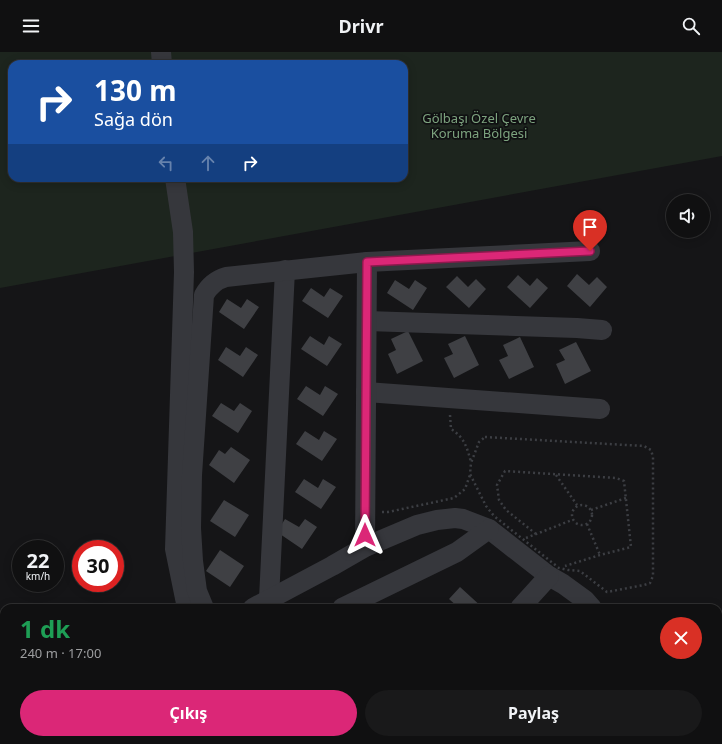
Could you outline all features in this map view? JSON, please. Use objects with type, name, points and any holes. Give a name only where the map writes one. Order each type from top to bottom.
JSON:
[{"type":"street","points":[[176,182],[183,232],[184,272],[175,549],[185,604]]},
{"type":"street","points":[[202,604],[197,591],[191,528],[192,467],[204,294],[206,290],[215,282],[226,277],[285,270],[367,262],[590,251]]},
{"type":"street","points":[[365,547],[367,262]]},
{"type":"street","points":[[261,604],[285,270]]},
{"type":"street","points":[[367,321],[602,330]]},
{"type":"street","points":[[366,392],[600,409]]},
{"type":"street","points":[[261,604],[365,547],[417,525],[446,518],[463,518],[520,545],[554,572],[563,584],[588,604]]},
{"type":"street","points":[[350,604],[457,552],[489,529]]},
{"type":"street","points":[[524,604],[554,572]]},
{"type":"path","points":[[449,398],[451,429],[458,434],[465,443],[471,463]]},
{"type":"path","points":[[365,512],[388,512],[454,498],[465,489],[470,474],[471,463],[479,442],[485,437],[644,446],[651,450],[653,456],[653,576],[650,583],[607,592],[580,571],[568,570],[554,572],[520,545],[494,516],[486,506],[470,474]]},
{"type":"path","points":[[536,534],[506,510],[499,500],[497,485],[505,471],[616,478],[624,482],[631,547],[600,555],[554,572]]},
{"type":"path","points":[[556,474],[577,505]]},
{"type":"path","points":[[592,510],[626,498]]},
{"type":"path","points":[[583,504],[592,510],[593,515],[587,524],[582,526],[576,524],[572,520],[571,514],[577,505],[583,504]]},
{"type":"path","points":[[520,545],[536,534],[572,520]]},
{"type":"path","points":[[587,524],[600,555]]},
{"type":"green space","name":"Gölbaşı Özel Çevre Koruma Bölgesi","points":[[0,52],[722,52],[722,156],[0,288]]},
{"type":"building","points":[[577,274],[589,285],[597,277],[607,287],[590,307],[567,286]]},
{"type":"building","points":[[518,275],[530,286],[537,278],[548,288],[530,308],[507,287]]},
{"type":"building","points":[[457,276],[468,287],[476,279],[486,289],[469,308],[446,287]]},
{"type":"building","points":[[395,280],[409,289],[415,280],[427,288],[413,310],[387,293]]},
{"type":"building","points":[[311,288],[324,297],[330,288],[343,296],[328,318],[302,301]]},
{"type":"building","points":[[227,299],[241,308],[247,299],[259,307],[244,329],[219,312]]},
{"type":"building","points":[[408,331],[423,361],[397,374],[388,354],[396,350],[391,339]]},
{"type":"building","points":[[310,336],[324,345],[329,336],[342,344],[327,366],[301,349]]},
{"type":"building","points":[[465,336],[479,365],[454,378],[444,358],[453,354],[448,344]]},
{"type":"building","points":[[520,337],[534,367],[509,379],[499,360],[508,356],[503,345]]},
{"type":"building","points":[[576,342],[591,371],[565,384],[556,364],[565,360],[559,350]]},
{"type":"building","points":[[226,347],[240,356],[246,347],[258,355],[243,377],[218,360]]},
{"type":"building","points":[[306,386],[320,395],[325,386],[338,394],[323,416],[297,399]]},
{"type":"building","points":[[221,403],[234,411],[240,403],[252,411],[238,433],[212,416]]},
{"type":"building","points":[[305,431],[319,440],[324,431],[337,439],[322,461],[296,444]]},
{"type":"building","points":[[231,447],[250,460],[234,483],[209,465],[219,450],[225,454]]},
{"type":"building","points":[[304,479],[318,488],[323,479],[336,487],[321,509],[295,492]]},
{"type":"building","points":[[224,500],[249,515],[235,537],[210,521]]},
{"type":"building","points":[[285,519],[299,527],[305,519],[317,527],[302,549],[277,532]]},
{"type":"building","points":[[220,550],[244,566],[230,587],[206,571]]},
{"type":"building","points":[[460,587],[479,604],[455,604],[449,599]]},
{"type":"route","points":[[365,535],[367,262],[590,251]]}]
